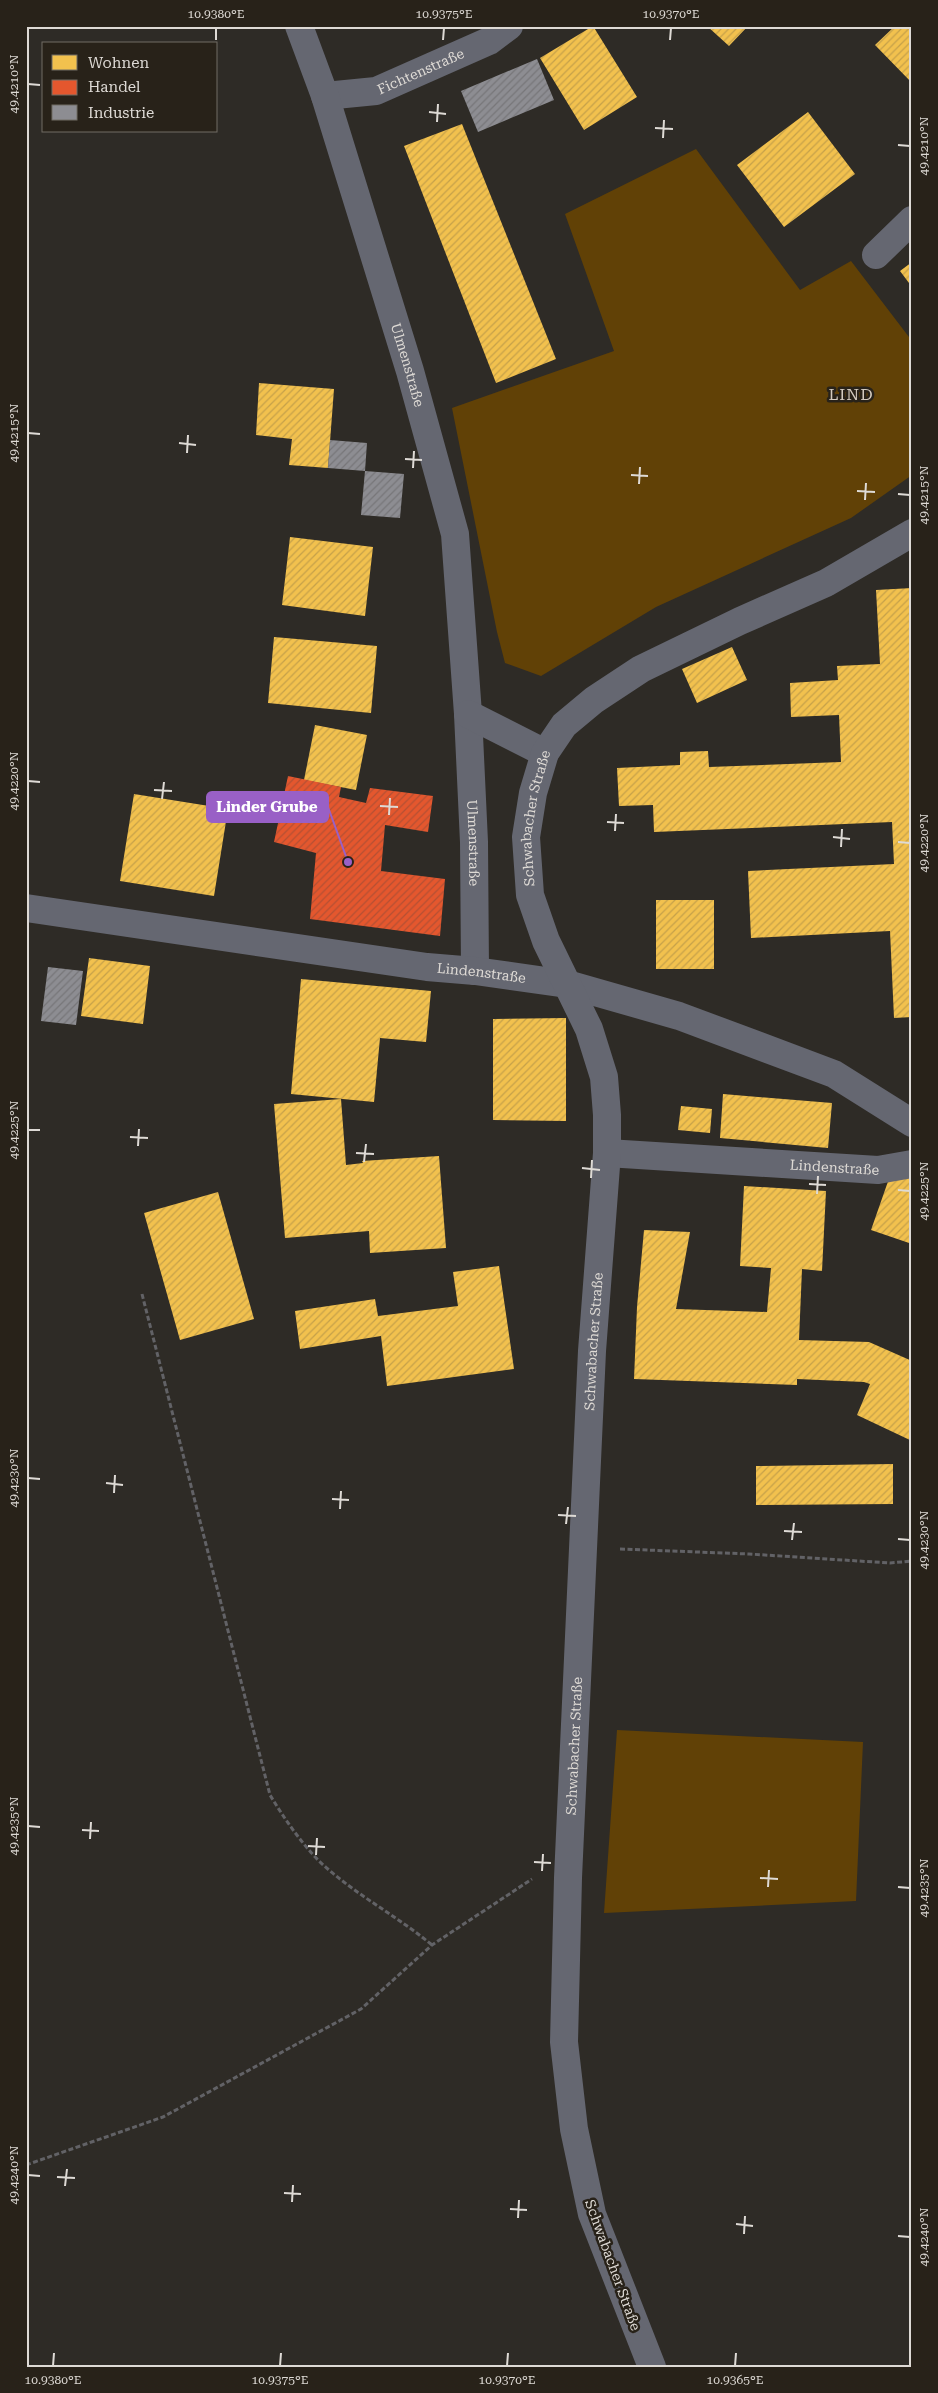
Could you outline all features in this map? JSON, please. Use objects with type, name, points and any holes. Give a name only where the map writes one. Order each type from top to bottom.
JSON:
[{"type":"street","name":"Ulmenstraße","points":[[299,26],[325,96],[410,371],[455,534],[468,714],[474,842],[475,971]]},
{"type":"street","name":"Fichtenstraße","points":[[325,96],[376,91],[489,41],[509,26]]},
{"type":"street","points":[[876,255],[912,220]]},
{"type":"street","name":"Schwabacher Straße","points":[[652,2367],[592,2214],[574,2129],[564,2042],[568,1878],[592,1351],[607,1153],[604,1077],[589,1030],[546,941],[530,895],[526,837],[533,793],[545,753],[564,725],[594,700],[641,669],[740,620],[826,583],[912,533]]},
{"type":"street","points":[[468,714],[545,753]]},
{"type":"street","name":"Lindenstraße","points":[[26,908],[427,967],[475,971],[567,984],[679,1016],[834,1074],[912,1124]]},
{"type":"street","name":"Lindenstraße","points":[[607,1153],[878,1170],[912,1164]]},
{"type":"path","points":[[142,1294],[270,1795],[292,1830],[320,1861],[373,1902],[407,1923],[432,1945]]},
{"type":"path","points":[[584,1548],[749,1554],[890,1563],[912,1561]]},
{"type":"path","points":[[26,2165],[172,2112],[361,2008],[432,1945],[529,1879],[568,1878]]},
{"type":"shaded area","points":[[696,149],[800,290],[851,261],[912,341],[912,475],[851,518],[656,607],[541,676],[505,663],[497,632],[452,408],[614,351],[565,214]]},
{"type":"shaded area","points":[[617,1730],[863,1742],[856,1901],[604,1913]]},
{"type":"building: Wohnen","points":[[593,26],[637,97],[584,130],[540,58]]},
{"type":"building: Wohnen","points":[[707,26],[748,26],[729,46]]},
{"type":"building: Wohnen","points":[[895,26],[912,26],[912,83],[875,45]]},
{"type":"building: Wohnen","points":[[808,112],[855,174],[784,227],[737,165]]},
{"type":"building: Wohnen","points":[[462,124],[556,359],[496,383],[404,146]]},
{"type":"building: Wohnen","points":[[912,262],[912,287],[900,271]]},
{"type":"building: Wohnen","points":[[259,383],[334,389],[328,468],[289,465],[292,439],[256,435]]},
{"type":"building: Wohnen","points":[[290,537],[373,547],[365,616],[282,605]]},
{"type":"building: Wohnen","points":[[912,588],[912,1017],[894,1018],[890,931],[751,938],[748,871],[894,864],[892,822],[654,832],[653,805],[619,806],[617,768],[680,765],[680,752],[708,751],[709,767],[841,762],[839,715],[791,717],[790,683],[838,680],[837,666],[880,664],[876,590]]},
{"type":"building: Wohnen","points":[[274,637],[377,646],[371,713],[268,703]]},
{"type":"building: Wohnen","points":[[732,647],[747,680],[697,703],[682,669]]},
{"type":"building: Wohnen","points":[[315,725],[367,735],[356,790],[304,780]]},
{"type":"building: Wohnen","points":[[134,794],[228,809],[214,896],[120,881]]},
{"type":"building: Wohnen","points":[[656,900],[714,900],[714,969],[656,969]]},
{"type":"building: Wohnen","points":[[89,958],[150,966],[143,1024],[81,1016]]},
{"type":"building: Wohnen","points":[[301,979],[431,991],[426,1042],[380,1038],[374,1102],[291,1094]]},
{"type":"building: Wohnen","points":[[566,1018],[566,1121],[493,1120],[493,1019]]},
{"type":"building: Wohnen","points":[[723,1094],[832,1103],[828,1148],[720,1138]]},
{"type":"building: Wohnen","points":[[341,1099],[346,1165],[363,1163],[362,1161],[439,1156],[446,1248],[370,1253],[369,1231],[285,1238],[274,1104]]},
{"type":"building: Wohnen","points":[[681,1106],[712,1109],[710,1133],[678,1130]]},
{"type":"building: Wohnen","points":[[892,1170],[912,1177],[912,1244],[871,1230]]},
{"type":"building: Wohnen","points":[[744,1186],[826,1191],[822,1271],[802,1269],[799,1340],[869,1342],[912,1361],[912,1441],[857,1415],[870,1384],[864,1382],[797,1379],[797,1385],[634,1379],[637,1307],[644,1230],[690,1232],[676,1309],[767,1312],[771,1268],[740,1266]]},
{"type":"building: Wohnen","points":[[218,1192],[254,1319],[180,1340],[144,1213]]},
{"type":"building: Wohnen","points":[[499,1266],[514,1369],[387,1386],[381,1336],[300,1349],[295,1311],[375,1299],[378,1316],[458,1306],[453,1272]]},
{"type":"building: Wohnen","points":[[893,1464],[893,1504],[756,1505],[756,1466]]},
{"type":"building: Handel","points":[[288,776],[341,787],[339,797],[366,803],[370,788],[433,796],[428,832],[385,825],[381,871],[445,879],[440,936],[310,919],[316,853],[274,842]]},
{"type":"building: Industrie","points":[[537,59],[554,100],[478,132],[461,91]]},
{"type":"building: Industrie","points":[[330,440],[367,443],[365,471],[328,468]]},
{"type":"building: Industrie","points":[[365,471],[404,474],[400,518],[361,515]]},
{"type":"building: Industrie","points":[[48,967],[83,971],[76,1025],[41,1021]]},
{"type":"place","name":"Linder Grube","points":[[348,862]]},
{"type":"district","name":"LIND","points":[[851,394]]}]
